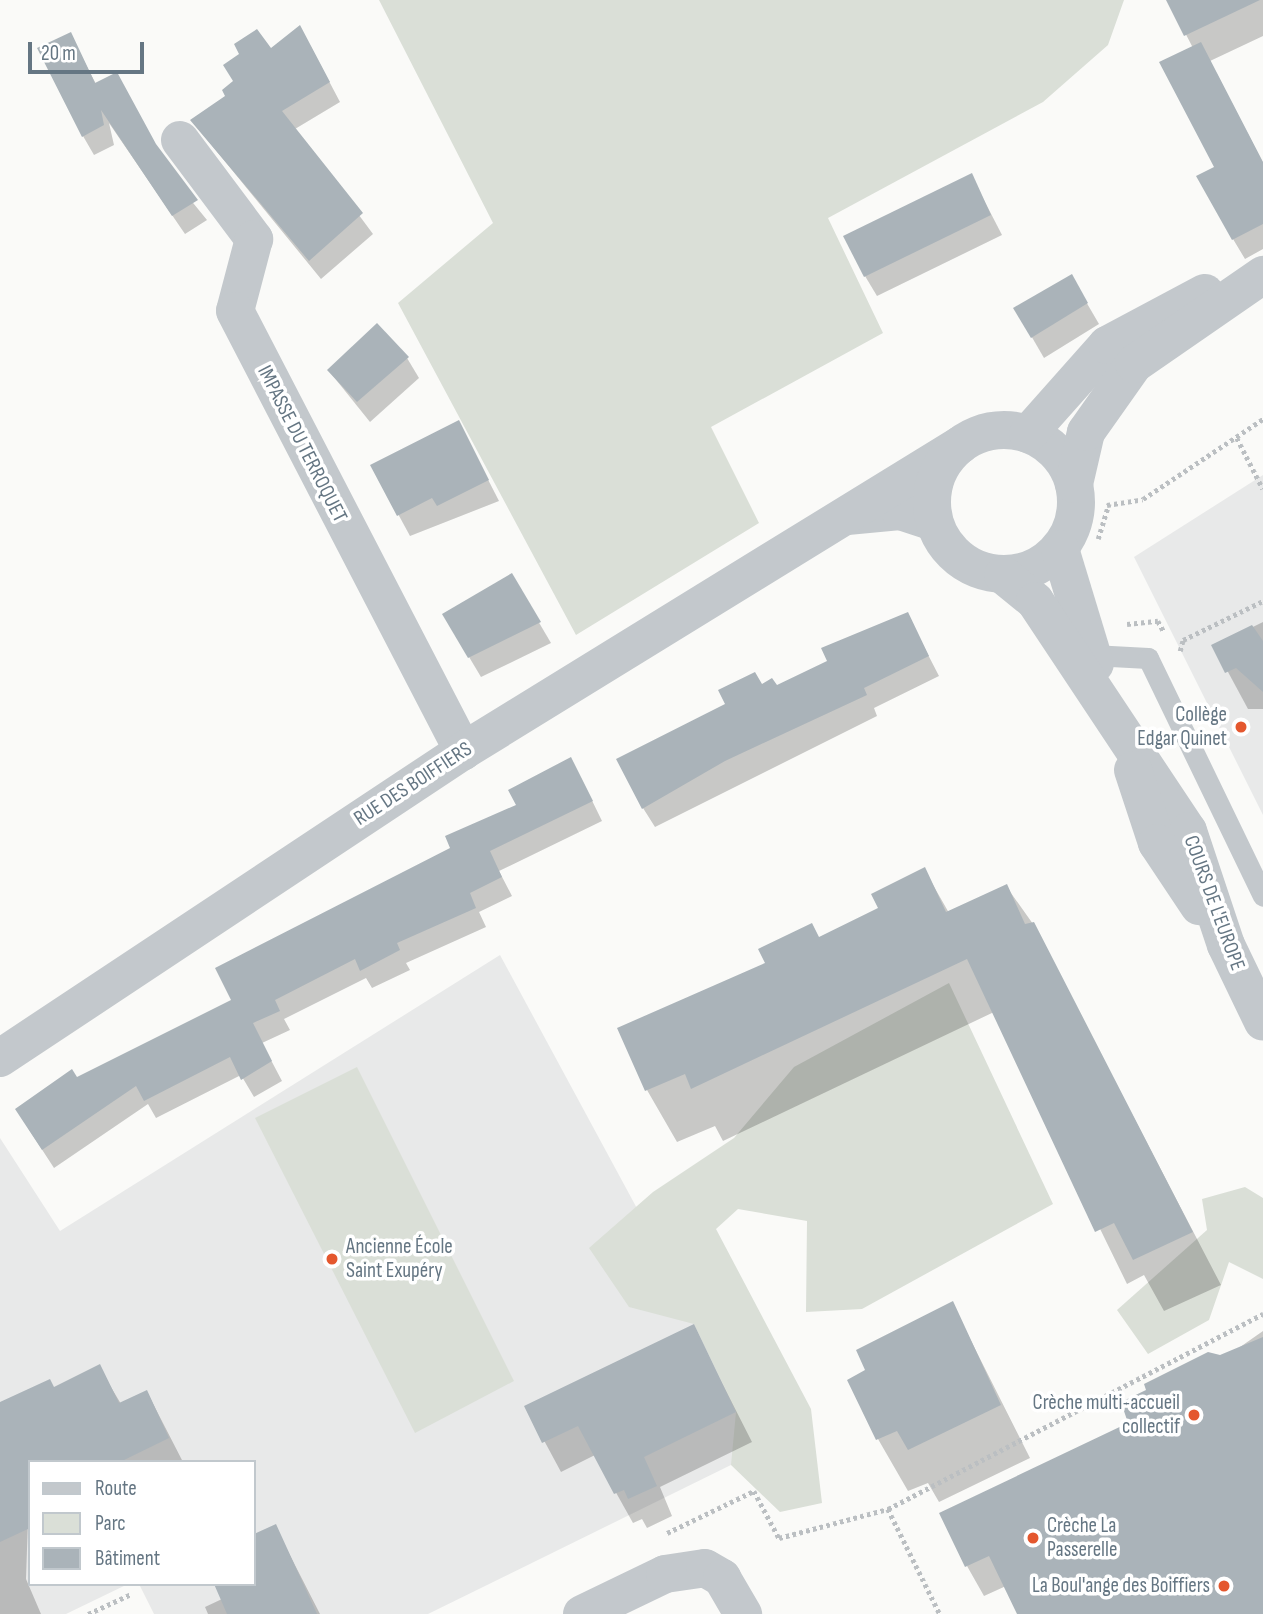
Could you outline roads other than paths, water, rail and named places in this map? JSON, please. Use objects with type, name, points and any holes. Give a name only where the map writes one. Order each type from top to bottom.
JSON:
[{"type":"street","name":"IMPASSE DU TERROQUET","points":[[180,140],[254,239],[234,312],[463,751]]},
{"type":"street","points":[[1092,497],[1052,448],[1028,434],[1117,338],[1170,306],[1263,273]]},
{"type":"street","points":[[960,445],[934,482],[934,522],[962,561],[1003,575],[1034,569],[1076,550],[1092,497],[1086,432],[1135,364],[1263,273]]},
{"type":"street","name":"RUE DES BOIFFIERS","points":[[0,1058],[463,751],[832,521],[960,445],[990,431],[1028,434]]},
{"type":"street","name":"RUE DES BOIFFIERS","points":[[832,521],[875,510],[934,522]]},
{"type":"street","name":"COURS DE L'EUROPE","points":[[1076,550],[1092,655],[1115,715]]},
{"type":"street","name":"COURS DE L'EUROPE","points":[[1003,575],[1035,601],[1115,715],[1188,831],[1226,945],[1263,1022]]},
{"type":"street","points":[[582,1614],[664,1574],[705,1568],[722,1578],[743,1614]]},
{"type":"lane","points":[[1092,655],[1148,658],[1263,896]]},
{"type":"place","name":"Collège Edgar Quinet","points":[[1241,727]]},
{"type":"place","name":"Ancienne École Saint Exupéry","points":[[332,1259]]},
{"type":"place","name":"Crèche multi-accueil collectif","points":[[1194,1415]]},
{"type":"place","name":"Crèche La Passerelle","points":[[1033,1538]]},
{"type":"place","name":"La Boul'ange des Boiffiers","points":[[1224,1586]]}]
